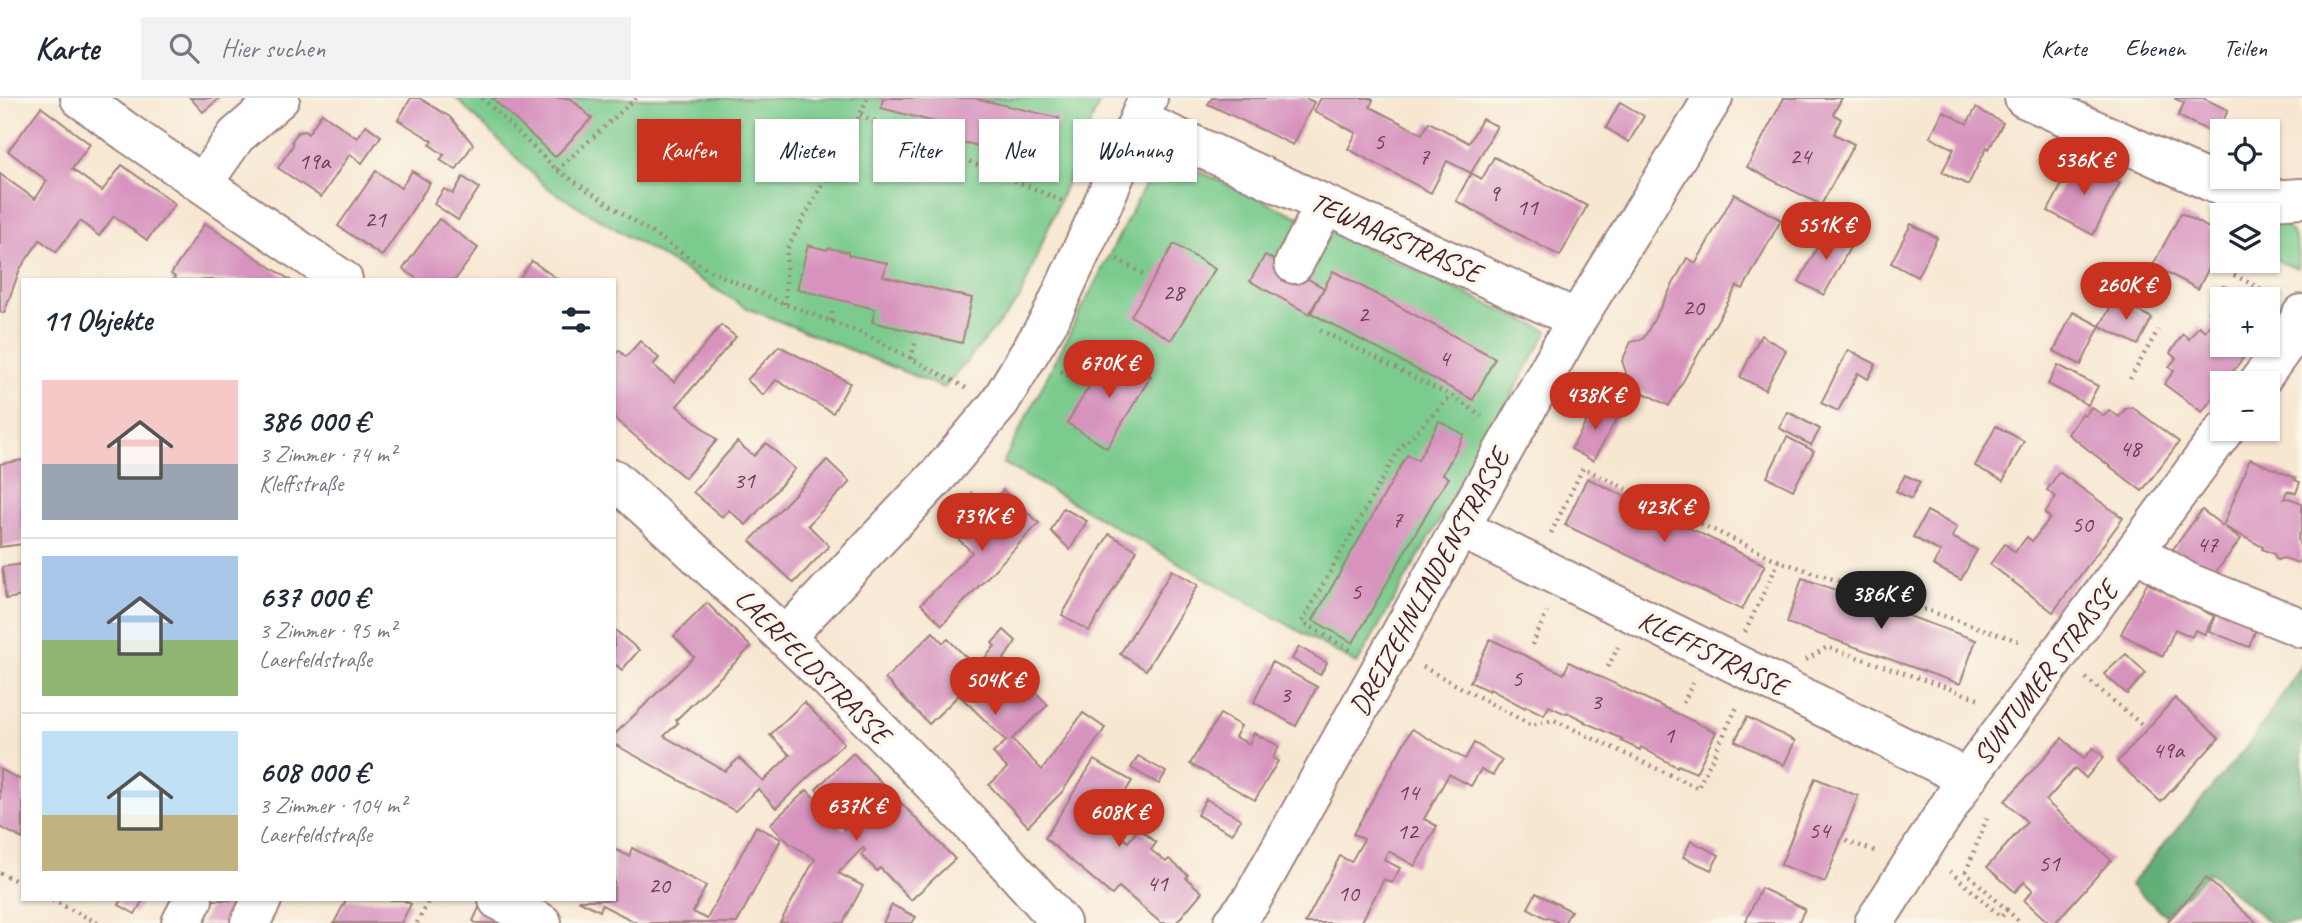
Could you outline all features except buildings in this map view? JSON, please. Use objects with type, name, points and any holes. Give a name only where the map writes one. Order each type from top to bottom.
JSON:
[{"type":"street","points":[[80,98],[128,134],[340,278]]},
{"type":"street","points":[[203,183],[236,136],[280,98]]},
{"type":"street","name":"DREIZEHNLINDENSTRASSE","points":[[1233,923],[1251,901],[1577,318],[1713,98]]},
{"type":"street","points":[[2024,98],[2228,190],[2270,200],[2302,198]]},
{"type":"street","points":[[786,636],[943,470],[998,405],[1050,319],[1143,109]]},
{"type":"street","name":"TEWAAGSTRASSE","points":[[1143,109],[1325,205],[1577,318]]},
{"type":"street","points":[[1294,264],[1325,205]]},
{"type":"street","points":[[2267,371],[2290,338],[2291,306]]},
{"type":"street","name":"SUNTUMER STRASSE","points":[[1874,923],[1962,785],[2216,441]]},
{"type":"street","name":"LAERFELDSTRASSE","points":[[616,481],[786,636],[995,848],[1061,923]]},
{"type":"street","name":"KLEFFSTRASSE","points":[[1460,528],[1742,667],[1962,785]]},
{"type":"street","points":[[2136,551],[2187,582],[2302,628]]},
{"type":"street","points":[[181,923],[192,901]]},
{"type":"street","points":[[250,923],[261,901]]},
{"type":"street","points":[[500,901],[542,923]]},
{"type":"path","points":[[482,98],[557,170],[708,270],[785,304],[867,335],[998,405]]},
{"type":"path","points":[[557,170],[636,98]]},
{"type":"path","points":[[785,304],[787,249],[867,98]]},
{"type":"path","points":[[860,115],[1056,198]]},
{"type":"path","points":[[2234,275],[2291,306]]},
{"type":"path","points":[[831,321],[832,310]]},
{"type":"path","points":[[1320,330],[1451,396],[1512,435]]},
{"type":"path","points":[[2130,379],[2158,330]]},
{"type":"path","points":[[911,359],[915,344]]},
{"type":"path","points":[[1451,396],[1399,449],[1302,622],[1531,725],[1554,720],[1698,788],[1779,561]]},
{"type":"path","points":[[1535,565],[1583,468],[1779,561],[2059,654],[2142,725]]},
{"type":"path","points":[[1796,666],[1827,647],[2016,712]]},
{"type":"path","points":[[1962,785],[1988,817],[1966,873],[2021,923]]},
{"type":"path","points":[[1923,847],[2001,917],[2007,910]]},
{"type":"path","points":[[0,873],[21,883]]},
{"type":"path","points":[[54,901],[97,923]]},
{"type":"path","points":[[418,923],[429,901]]},
{"type":"green space","points":[[456,98],[1101,98],[1092,119],[1073,119],[1073,167],[1019,300],[944,388],[747,308],[546,187]]},
{"type":"green space","points":[[1197,170],[1548,331],[1357,664],[1003,463],[1147,182],[1197,182]]},
{"type":"green space","points":[[2280,222],[2294,236],[2299,259],[2298,268],[2282,263]]},
{"type":"green space","points":[[2302,665],[2302,923],[2270,923],[2209,872],[2165,915],[2130,885],[2253,739]]}]
